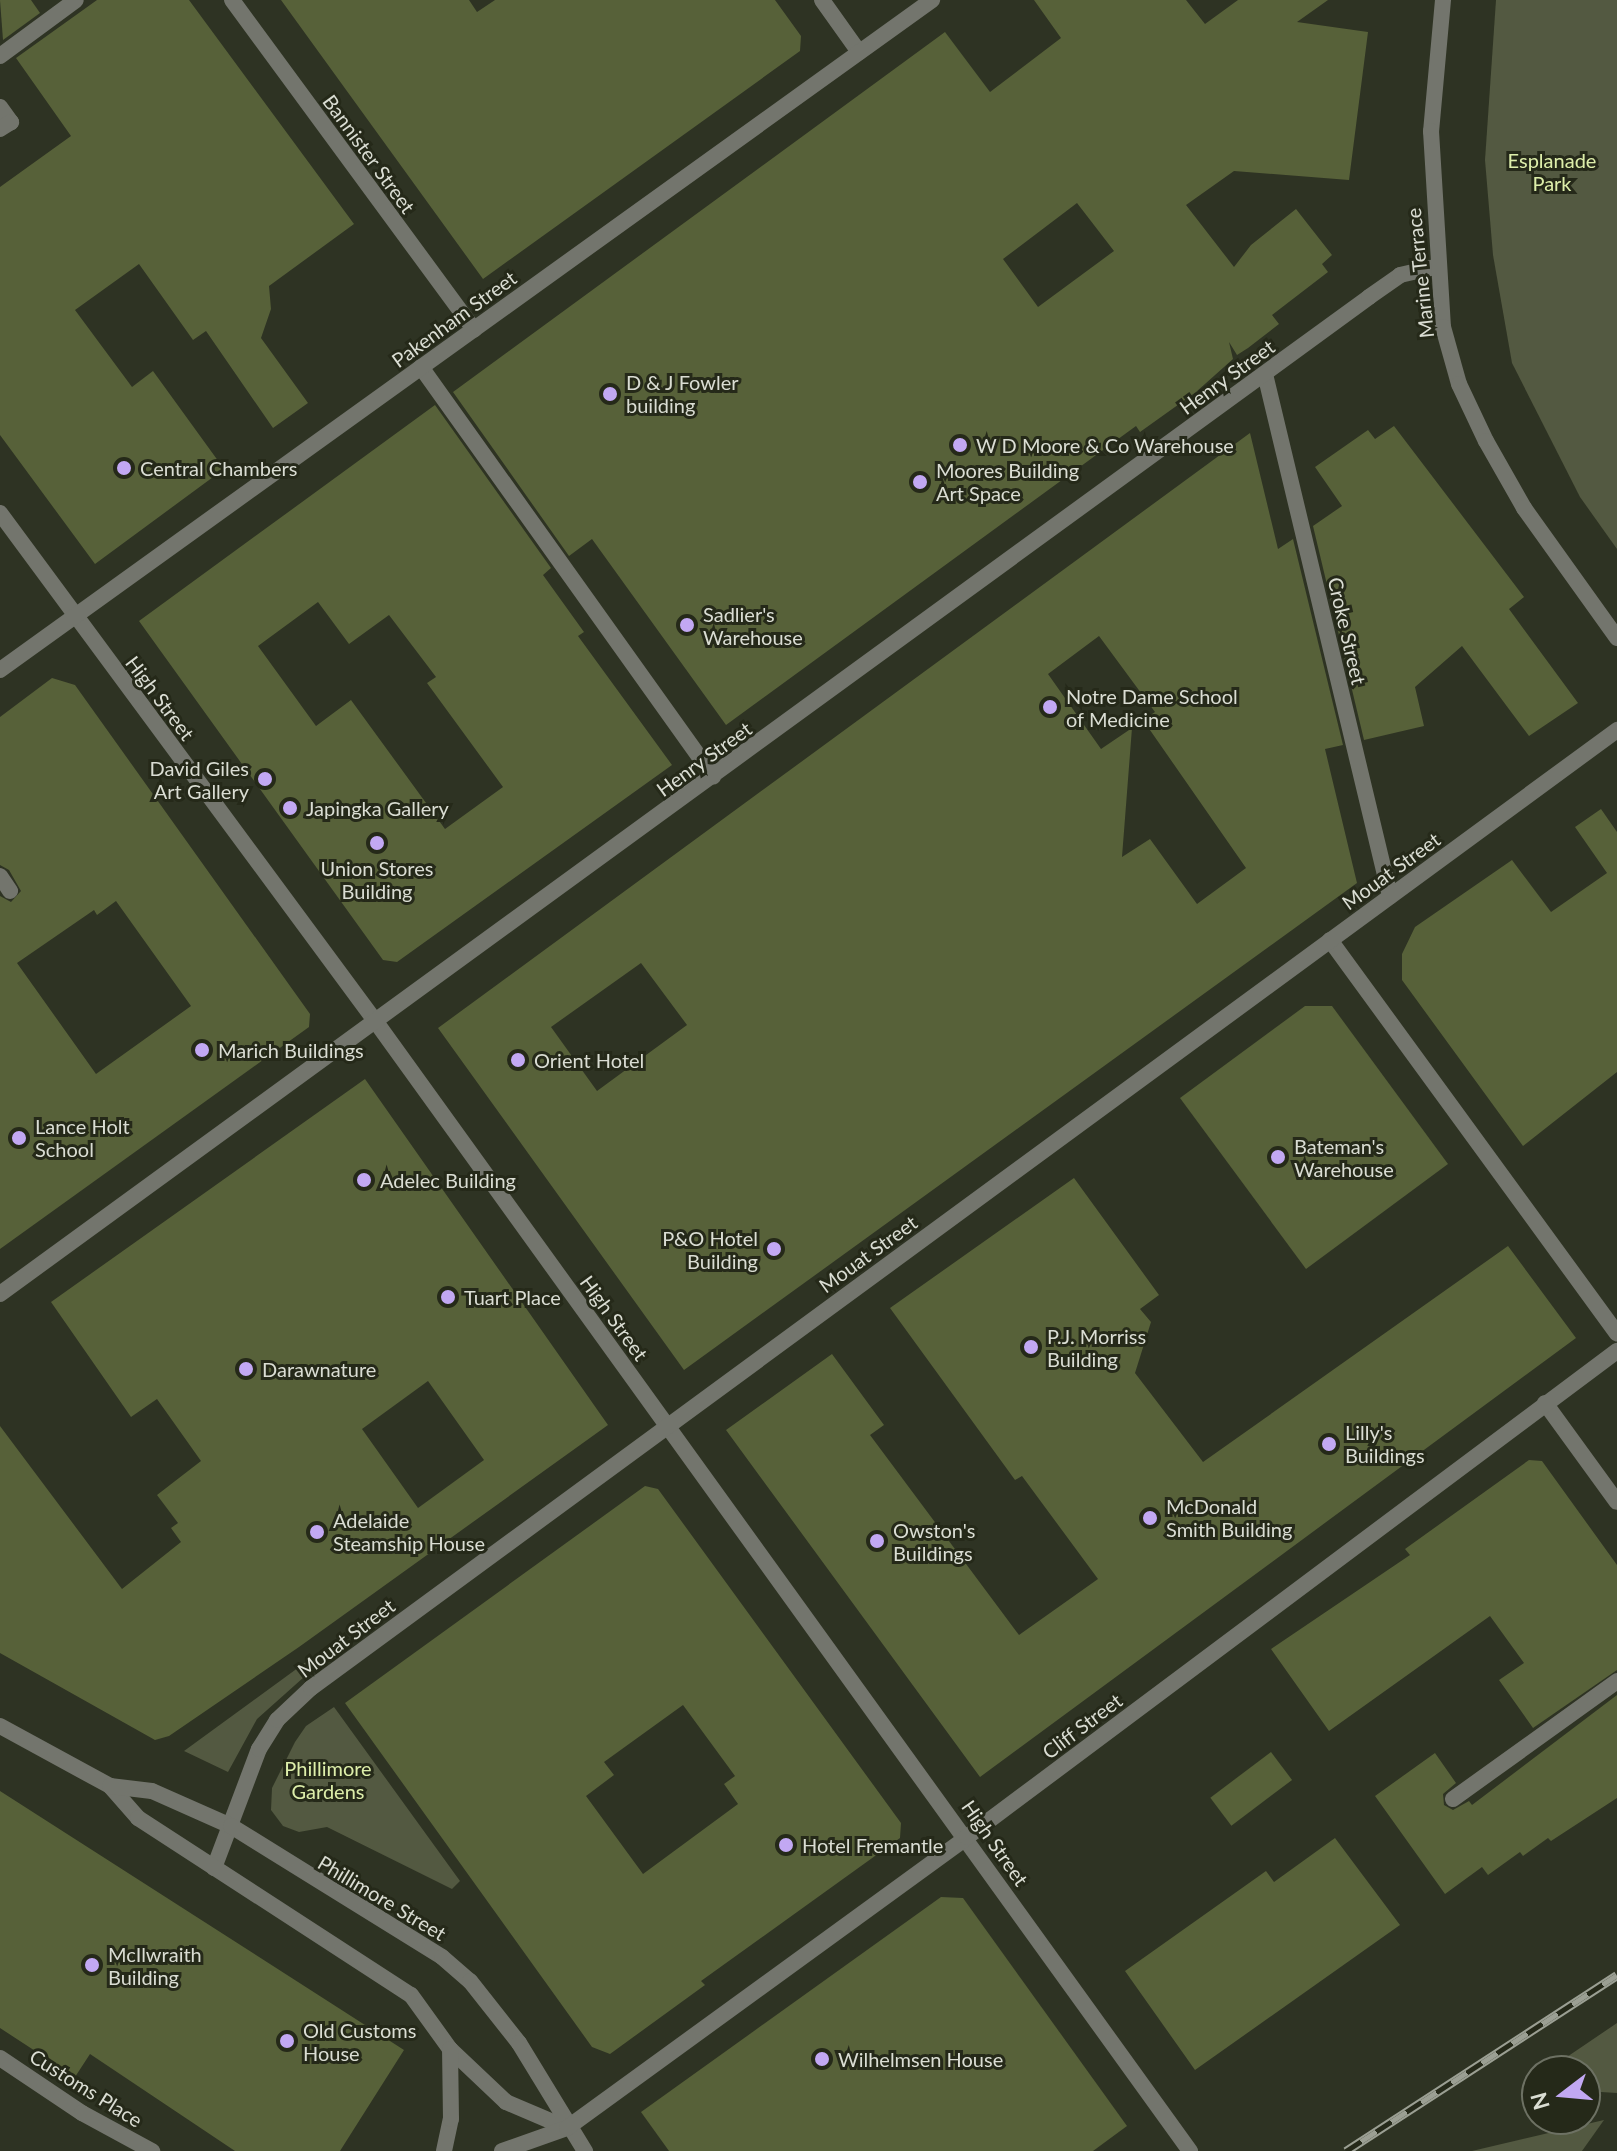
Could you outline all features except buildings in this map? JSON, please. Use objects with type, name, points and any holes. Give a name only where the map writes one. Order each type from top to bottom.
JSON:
[{"type":"street","points":[[0,56],[76,0]]},
{"type":"street","name":"Bannister Street","points":[[232,0],[474,330]]},
{"type":"street","points":[[822,0],[859,52]]},
{"type":"street","name":"Pakenham Street","points":[[0,670],[932,0]]},
{"type":"street","name":"Marine Terrace","points":[[1443,0],[1431,131],[1436,267],[1447,341],[1486,441],[1524,508],[1617,638]]},
{"type":"street","points":[[0,107],[11,122],[0,129]]},
{"type":"street","name":"Henry Street","points":[[0,1294],[1400,275],[1436,267]]},
{"type":"street","points":[[421,367],[713,776]]},
{"type":"street","name":"Croke Street","points":[[1265,374],[1390,896]]},
{"type":"street","name":"High Street","points":[[0,513],[376,1022],[967,1837],[1190,2151]]},
{"type":"street","name":"Mouat Street","points":[[214,1868],[259,1749],[277,1720],[311,1688],[1617,730]]},
{"type":"street","points":[[0,876],[10,891]]},
{"type":"street","points":[[1330,940],[1617,1334]]},
{"type":"street","name":"Cliff Street","points":[[567,2128],[967,1837],[1617,1351]]},
{"type":"street","points":[[1545,1403],[1617,1502]]},
{"type":"street","points":[[1453,1799],[1617,1681]]},
{"type":"street","name":"Phillimore Street","points":[[0,1726],[110,1786],[138,1818],[411,1995],[450,2049],[514,2108],[567,2128]]},
{"type":"street","name":"Phillimore Street","points":[[110,1786],[152,1791],[231,1826],[442,1957],[470,1981],[519,2043],[567,2128],[585,2151]]},
{"type":"street","points":[[444,2151],[451,2119],[450,2049]]},
{"type":"street","name":"Customs Place","points":[[0,2058],[82,2113],[152,2151]]},
{"type":"street","points":[[502,2151],[567,2128]]},
{"type":"green space","name":"Esplanade Park","points":[[1496,0],[1617,0],[1617,549],[1580,497],[1512,363],[1493,255],[1485,160]]},
{"type":"green space","points":[[306,1662],[313,1669],[257,1719],[228,1772],[184,1751]]},
{"type":"green space","name":"Phillimore Gardens","points":[[334,1707],[460,1881],[452,1889],[327,1827],[299,1832],[283,1826],[271,1810],[272,1788],[295,1742],[306,1726]]},
{"type":"green space","points":[[1617,2023],[1617,2093],[1601,2092],[1601,2055],[1570,2055]]},
{"type":"green space","points":[[1540,2135],[1593,2135],[1582,2151],[1472,2151]]},
{"type":"railway","points":[[1346,2151],[1617,1975]]},
{"type":"place","name":"D & J Fowler building","points":[[610,394]]},
{"type":"place","name":"W D Moore & Co Warehouse","points":[[960,445]]},
{"type":"place","name":"Central Chambers","points":[[124,468]]},
{"type":"place","name":"Moores Building Art Space","points":[[920,482]]},
{"type":"place","name":"Sadlier's Warehouse","points":[[687,625]]},
{"type":"place","name":"Notre Dame School of Medicine","points":[[1050,707]]},
{"type":"place","name":"David Giles Art Gallery","points":[[265,779]]},
{"type":"place","name":"Japingka Gallery","points":[[290,808]]},
{"type":"place","name":"Union Stores Building","points":[[377,843]]},
{"type":"place","name":"Marich Buildings","points":[[202,1050]]},
{"type":"place","name":"Orient Hotel","points":[[518,1060]]},
{"type":"place","name":"Lance Holt School","points":[[19,1138]]},
{"type":"place","name":"Bateman's Warehouse","points":[[1278,1157]]},
{"type":"place","name":"Adelec Building","points":[[364,1180]]},
{"type":"place","name":"P&O Hotel Building","points":[[774,1249]]},
{"type":"place","name":"Tuart Place","points":[[448,1297]]},
{"type":"place","name":"P.J. Morriss Building","points":[[1031,1347]]},
{"type":"place","name":"Darawnature","points":[[246,1369]]},
{"type":"place","name":"Lilly's Buildings","points":[[1329,1444]]},
{"type":"place","name":"McDonald Smith Building","points":[[1150,1518]]},
{"type":"place","name":"Adelaide Steamship House","points":[[317,1532]]},
{"type":"place","name":"Owston's Buildings","points":[[877,1541]]},
{"type":"place","name":"Hotel Fremantle","points":[[786,1845]]},
{"type":"place","name":"McIlwraith Building","points":[[92,1965]]},
{"type":"place","name":"Old Customs House","points":[[287,2041]]},
{"type":"place","name":"Wilhelmsen House","points":[[822,2059]]}]
